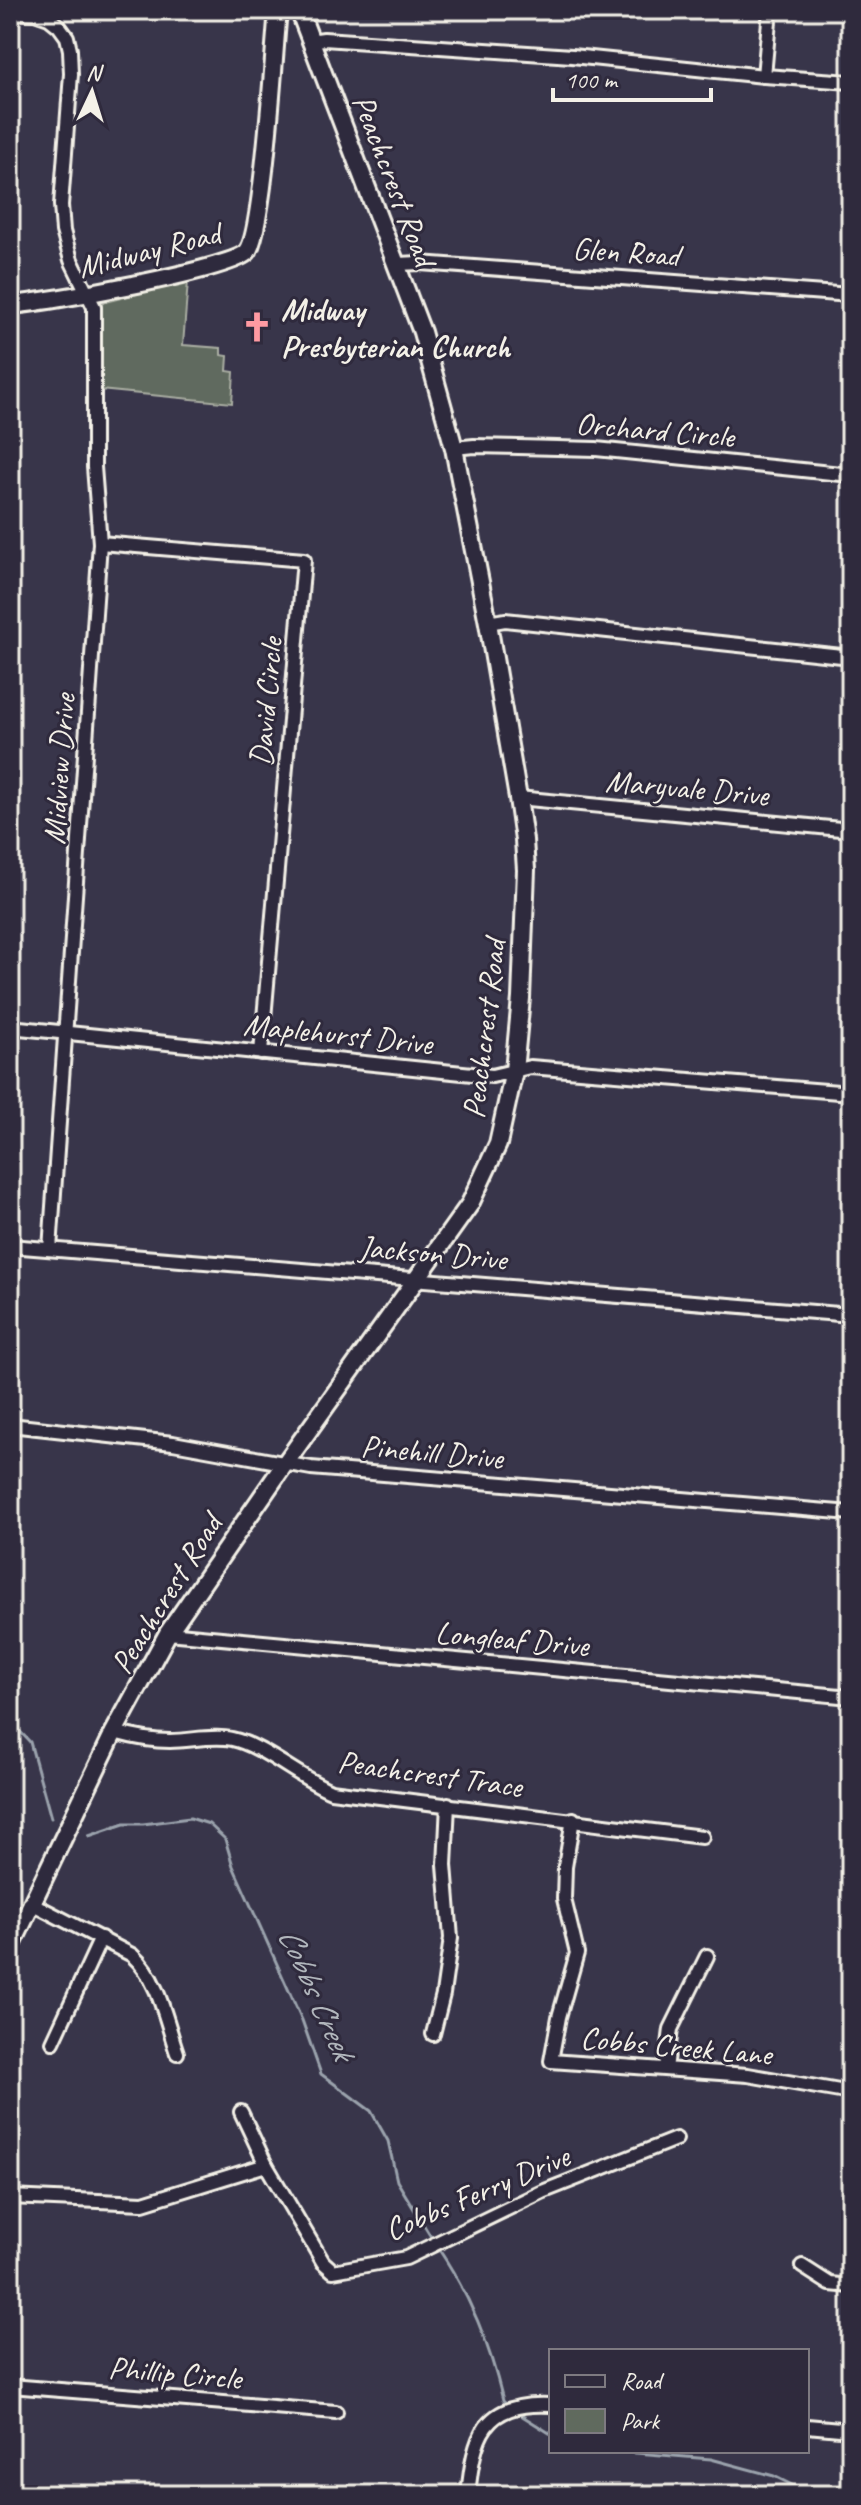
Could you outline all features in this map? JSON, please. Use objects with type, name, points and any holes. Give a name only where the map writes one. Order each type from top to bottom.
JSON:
[{"type":"street","name":"Midway Road","points":[[10,305],[88,295],[215,265],[246,254],[254,242],[260,208],[278,10]]},
{"type":"street","name":"Peachcrest Road","points":[[10,1949],[114,1732],[168,1633],[455,1227],[481,1182],[498,1144],[514,1071],[521,998],[526,870],[518,798],[454,448],[422,332],[398,264],[299,10]]},
{"type":"street","points":[[764,76],[770,10]]},
{"type":"street","name":"Midview Drive","points":[[10,12],[35,13],[49,18],[67,37],[71,74],[61,205],[63,231],[71,260],[94,307],[94,467],[100,543],[50,1249]]},
{"type":"street","points":[[310,41],[324,39],[572,56],[851,82]]},
{"type":"street","name":"Glen Road","points":[[398,264],[420,263],[851,295]]},
{"type":"street","name":"Orchard Circle","points":[[454,448],[596,449],[851,475]]},
{"type":"street","name":"David Circle","points":[[100,543],[304,560],[261,1053]]},
{"type":"street","points":[[488,623],[505,620],[851,657]]},
{"type":"street","name":"Maryvale Drive","points":[[518,798],[851,830]]},
{"type":"street","name":"Maplehurst Drive","points":[[10,1027],[492,1076],[530,1067],[851,1093]]},
{"type":"street","name":"Jackson Drive","points":[[10,1246],[851,1315]]},
{"type":"street","name":"Pinehill Drive","points":[[10,1425],[173,1443],[311,1468],[851,1513]]},
{"type":"street","name":"Longleaf Drive","points":[[168,1633],[851,1697]]},
{"type":"street","name":"Peachcrest Trace","points":[[114,1732],[168,1741],[229,1738],[245,1742],[331,1791],[702,1837]]},
{"type":"street","points":[[433,2034],[443,1994],[451,1938],[445,1865],[448,1804]]},
{"type":"street","name":"Cobbs Creek Lane","points":[[573,1819],[565,1867],[564,1899],[577,1953],[559,2017],[551,2061],[748,2075],[851,2093]]},
{"type":"street","points":[[31,1903],[132,1955],[149,1974],[177,2053]]},
{"type":"street","points":[[53,2042],[101,1938]]},
{"type":"street","points":[[666,2069],[671,2029],[707,1956]]},
{"type":"street","name":"Cobbs Ferry Drive","points":[[241,2112],[266,2165],[323,2262],[333,2271],[406,2258],[542,2192],[676,2139]]},
{"type":"street","points":[[10,2197],[143,2203],[266,2165]]},
{"type":"street","points":[[802,2266],[830,2284],[851,2286]]},
{"type":"street","name":"Phillip Circle","points":[[10,2386],[336,2412]]},
{"type":"street","points":[[468,2495],[477,2439],[491,2419],[518,2405],[549,2405]]},
{"type":"street","points":[[809,2426],[851,2430]]},
{"type":"green space","points":[[188,281],[183,345],[221,348],[221,355],[228,356],[227,371],[234,372],[232,403],[100,390],[101,303]]},
{"type":"waterway","name":"Cobbs Creek","points":[[10,1721],[30,1742],[51,1818]]},
{"type":"waterway","name":"Cobbs Creek","points":[[89,1836],[124,1824],[190,1818],[209,1824],[225,1839],[233,1866],[302,2020],[321,2074],[371,2111],[388,2141],[397,2181],[434,2242]]},
{"type":"waterway","name":"Cobbs Creek","points":[[438,2248],[469,2303],[492,2359],[503,2400],[510,2407]]},
{"type":"waterway","name":"Cobbs Creek","points":[[516,2412],[549,2433]]},
{"type":"waterway","name":"Cobbs Creek","points":[[636,2453],[711,2459],[774,2476],[812,2495]]},
{"type":"place","name":"Midway Presbyterian Church","points":[[257,327]]}]
